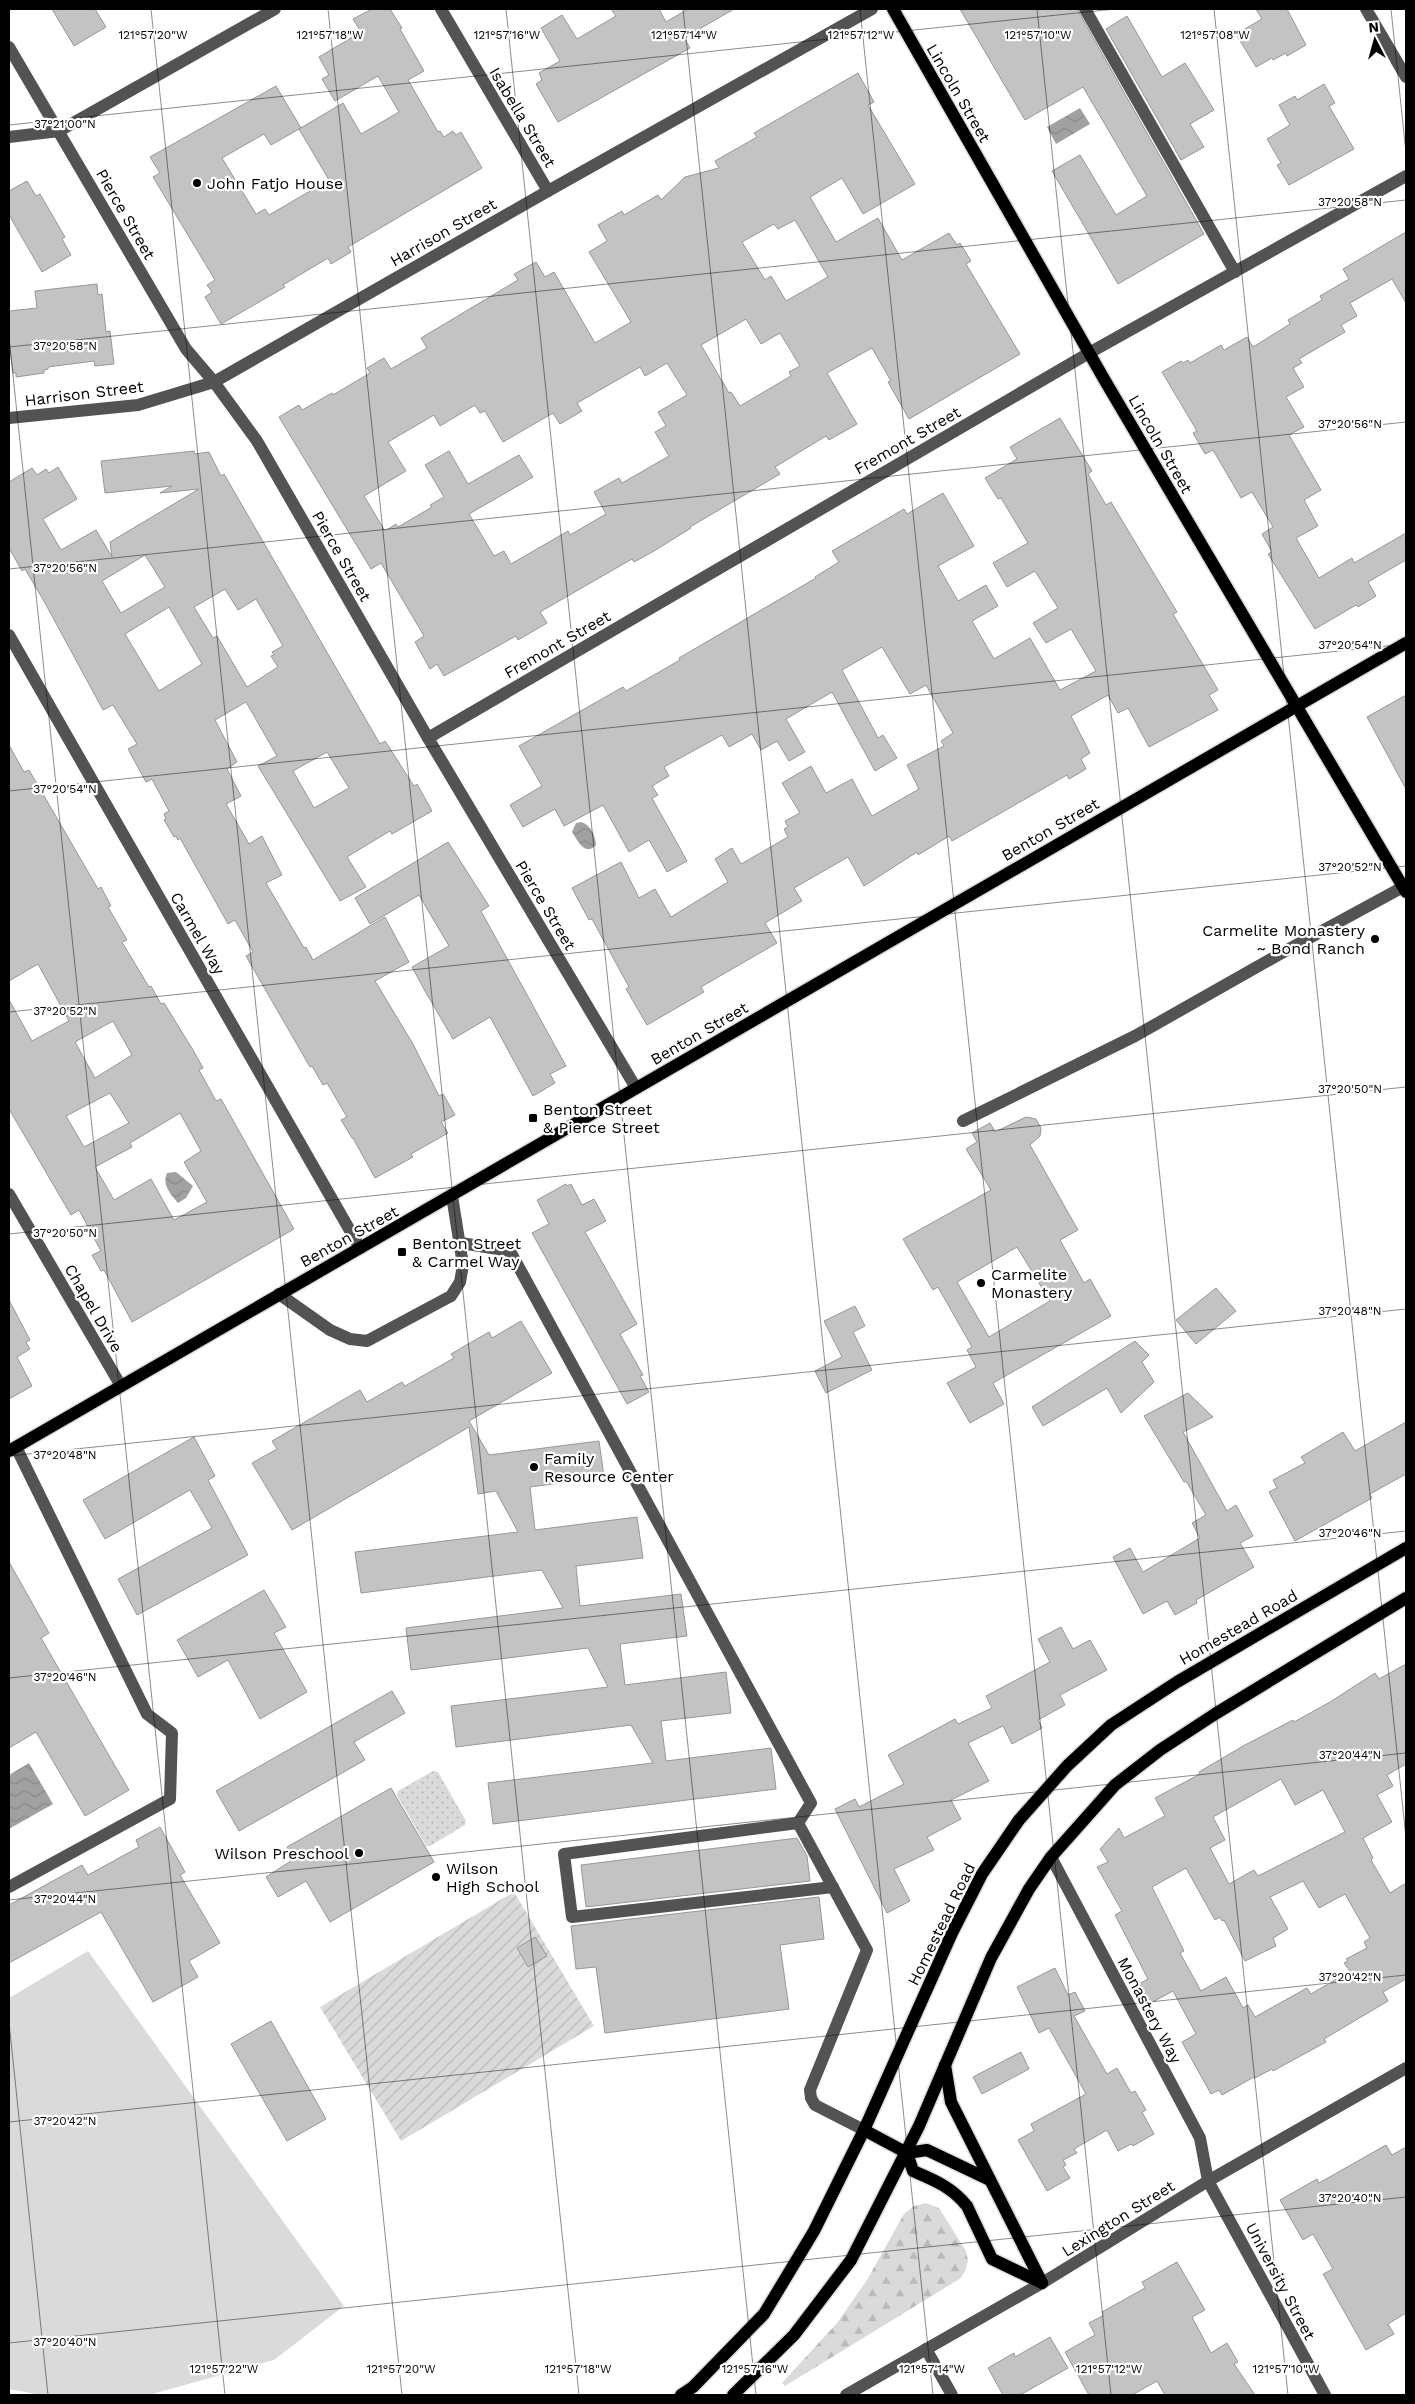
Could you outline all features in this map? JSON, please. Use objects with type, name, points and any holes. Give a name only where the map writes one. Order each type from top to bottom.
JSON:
[{"type":"main road","name":"Lincoln Street","points":[[893,9],[1089,353],[1405,890]]},
{"type":"main road","name":"Benton Street","points":[[12,1449],[1406,643]]},
{"type":"main road","name":"Homestead Road","points":[[681,2395],[692,2387],[764,2314],[814,2231],[864,2130],[952,1934],[982,1874],[1019,1820],[1068,1766],[1111,1725],[1177,1682],[1406,1548]]},
{"type":"main road","points":[[734,2395],[794,2335],[851,2260],[907,2153],[991,1958],[1029,1889],[1051,1858],[1115,1785],[1160,1750],[1215,1714],[1406,1598]]},
{"type":"main road","points":[[945,2065],[951,2102],[1042,2283]]},
{"type":"main road","points":[[864,2130],[907,2153],[927,2150],[990,2180]]},
{"type":"main road","points":[[907,2153],[913,2171],[940,2182],[961,2198],[967,2206],[992,2259],[1042,2283]]},
{"type":"street","points":[[9,137],[59,131],[275,9]]},
{"type":"street","name":"Isabella Street","points":[[440,9],[548,191]]},
{"type":"street","name":"Harrison Street","points":[[9,418],[138,404],[214,382],[872,9]]},
{"type":"street","points":[[1085,9],[1235,272]]},
{"type":"street","points":[[1366,9],[1406,77]]},
{"type":"street","name":"Pierce Street","points":[[9,47],[186,349],[214,382],[257,441],[428,738],[636,1088]]},
{"type":"street","name":"Fremont Street","points":[[428,738],[1089,353],[1406,176]]},
{"type":"street","name":"Carmel Way","points":[[9,635],[360,1248]]},
{"type":"street","points":[[963,1121],[1135,1036],[1278,955],[1405,890]]},
{"type":"street","name":"Chapel Drive","points":[[9,1194],[121,1386]]},
{"type":"street","points":[[279,1294],[330,1330],[350,1339],[367,1341],[451,1296],[460,1282],[463,1265],[452,1196]]},
{"type":"street","points":[[461,1243],[510,1251],[811,1803],[798,1823],[564,1854],[572,1917],[833,1887]]},
{"type":"street","points":[[9,1887],[170,1799],[172,1733],[147,1714],[12,1449]]},
{"type":"street","points":[[798,1823],[867,1950],[810,2090],[811,2098],[815,2105],[864,2130]]},
{"type":"street","name":"Monastery Way","points":[[1051,1858],[1200,2138],[1208,2181]]},
{"type":"street","name":"Lexington Street","points":[[846,2395],[1042,2283],[1208,2181],[1406,2068]]},
{"type":"street","name":"University Street","points":[[1208,2181],[1326,2395]]},
{"type":"street","points":[[926,2349],[952,2395]]},
{"type":"green space","points":[[433,1771],[438,1772],[466,1821],[465,1825],[430,1846],[426,1846],[397,1795],[398,1791]]},
{"type":"green space","points":[[514,1892],[594,2026],[401,2141],[320,2007]]},
{"type":"green space","points":[[88,1951],[344,2306],[274,2360],[149,2395],[42,2395],[9,2389],[9,1998]]},
{"type":"green space","points":[[926,2203],[939,2208],[966,2251],[968,2260],[961,2278],[785,2386],[782,2383],[837,2323],[867,2280],[904,2214],[914,2206]]},
{"type":"water","points":[[1080,108],[1090,124],[1056,144],[1047,127]]},
{"type":"water","points":[[581,822],[587,825],[594,834],[596,845],[592,848],[585,849],[572,832],[576,823]]},
{"type":"water","points":[[176,1172],[193,1186],[186,1198],[178,1203],[172,1196],[165,1181],[167,1173]]},
{"type":"water","points":[[29,1763],[53,1804],[9,1829],[9,1775]]},
{"type":"building","points":[[52,9],[95,9],[106,27],[74,46]]},
{"type":"building","points":[[372,9],[390,9],[424,71],[408,80],[438,132],[440,131],[444,137],[453,131],[456,135],[461,132],[482,168],[348,247],[351,252],[331,264],[328,258],[283,285],[285,287],[221,324],[205,297],[212,292],[207,285],[215,280],[153,177],[160,173],[150,157],[276,86],[301,128],[343,103],[361,134],[399,112],[378,76],[335,101],[322,79],[329,75],[319,57],[361,32],[353,19]],"holes":[[[299,129],[329,180],[269,215],[265,209],[256,214],[222,158],[264,134],[271,145]]]},
{"type":"building","points":[[611,9],[659,9],[666,22],[688,9],[734,9],[684,38],[690,48],[558,122],[536,84],[542,80],[539,73],[560,61],[541,28],[562,15],[577,39],[616,16]]},
{"type":"building","points":[[960,9],[1077,9],[1204,234],[1118,284],[1052,171],[1080,155],[1116,215],[1147,196],[1083,87],[1025,120]]},
{"type":"building","points":[[1256,9],[1287,9],[1306,45],[1287,56],[1286,53],[1256,67],[1236,34],[1262,19]]},
{"type":"building","points":[[1127,16],[1162,77],[1185,63],[1214,110],[1190,124],[1204,147],[1181,160],[1106,29]]},
{"type":"building","points":[[858,73],[874,102],[868,105],[915,184],[863,214],[842,178],[810,197],[836,242],[878,218],[902,260],[949,233],[957,245],[960,243],[971,261],[966,264],[1020,354],[909,419],[888,382],[891,381],[872,348],[827,373],[857,424],[829,440],[826,436],[775,467],[780,474],[690,527],[654,551],[634,562],[632,559],[540,612],[547,623],[518,640],[516,636],[444,676],[437,664],[430,669],[415,642],[424,636],[381,563],[371,569],[279,417],[299,405],[302,410],[332,393],[333,395],[370,373],[367,368],[384,358],[391,369],[427,348],[421,338],[518,280],[514,274],[536,262],[545,277],[554,272],[595,343],[631,322],[589,252],[607,241],[598,225],[622,211],[624,215],[658,195],[661,200],[685,177],[719,168],[715,161],[757,137],[754,133]],"holes":[[[795,220],[828,277],[786,301],[771,276],[765,280],[742,242],[774,224],[778,229]],[[746,319],[761,344],[780,333],[800,366],[789,372],[791,376],[740,406],[731,392],[729,393],[701,345]],[[667,363],[687,395],[658,412],[666,426],[655,432],[669,456],[622,483],[619,478],[594,492],[606,514],[570,535],[568,531],[511,564],[504,551],[494,556],[469,514],[533,477],[519,455],[468,484],[449,451],[425,465],[444,497],[430,505],[432,507],[398,527],[396,524],[385,531],[364,496],[406,471],[388,442],[434,415],[440,426],[475,405],[480,413],[485,411],[503,442],[553,413],[560,424],[582,411],[577,403],[640,367],[645,376]]]},
{"type":"building","points":[[1324,84],[1335,103],[1329,106],[1354,149],[1289,185],[1277,165],[1281,163],[1267,139],[1290,125],[1279,105],[1295,96],[1297,100]]},
{"type":"building","points":[[27,181],[36,196],[40,194],[65,237],[62,239],[71,255],[42,272],[9,215],[9,191]]},
{"type":"building","points":[[1406,232],[1406,303],[1392,279],[1350,303],[1357,316],[1341,325],[1345,332],[1299,359],[1302,363],[1293,368],[1304,387],[1286,397],[1304,427],[1289,435],[1321,490],[1304,500],[1318,526],[1296,538],[1319,578],[1352,558],[1354,563],[1406,533],[1406,560],[1368,582],[1376,596],[1358,607],[1356,605],[1315,629],[1268,554],[1272,552],[1262,534],[1273,527],[1252,492],[1241,498],[1213,450],[1205,454],[1193,433],[1197,431],[1162,372],[1181,361],[1183,363],[1188,360],[1190,363],[1221,345],[1224,350],[1247,337],[1253,347],[1290,324],[1288,320],[1322,300],[1320,296],[1349,279],[1343,269]]},
{"type":"building","points":[[97,284],[98,295],[102,294],[106,332],[110,331],[114,364],[95,366],[94,361],[48,367],[48,369],[44,370],[44,373],[16,377],[16,373],[13,373],[9,342],[9,311],[37,308],[35,291]]},
{"type":"building","points":[[1060,418],[1092,471],[1088,474],[1106,505],[1111,502],[1177,612],[1173,614],[1218,690],[1209,695],[1218,710],[1149,747],[1128,708],[1118,713],[1108,695],[1071,716],[1090,753],[1081,759],[1086,769],[1069,779],[1067,775],[952,841],[949,836],[918,855],[917,852],[864,886],[848,857],[794,888],[802,901],[765,923],[777,943],[701,987],[704,992],[647,1025],[626,989],[629,987],[592,919],[589,920],[572,888],[621,862],[639,898],[655,889],[671,917],[728,882],[715,859],[732,848],[741,864],[788,837],[784,829],[788,827],[785,821],[800,813],[782,783],[811,766],[826,793],[852,779],[872,816],[919,789],[907,765],[944,746],[941,741],[953,733],[926,685],[910,694],[882,647],[842,670],[878,738],[883,735],[897,758],[875,771],[832,692],[786,719],[805,752],[789,761],[777,741],[761,750],[752,734],[729,747],[722,735],[664,767],[669,776],[652,786],[658,795],[652,798],[687,861],[667,872],[649,840],[629,852],[603,805],[564,826],[555,809],[523,827],[510,805],[542,786],[519,746],[623,687],[626,691],[680,660],[679,658],[816,578],[839,562],[832,551],[904,509],[907,514],[943,493],[974,546],[938,566],[958,601],[986,585],[998,606],[972,621],[994,659],[1030,638],[1060,690],[1096,671],[1071,629],[1046,643],[1033,623],[1058,608],[1035,571],[1007,587],[993,563],[1028,543],[1001,498],[998,499],[985,478],[1017,459],[1010,447]]},
{"type":"building","points":[[194,451],[195,454],[209,452],[221,476],[224,474],[380,744],[385,741],[414,786],[417,784],[432,811],[392,834],[390,831],[347,857],[366,887],[340,901],[258,766],[277,756],[246,702],[215,720],[237,762],[227,769],[241,796],[226,804],[249,844],[262,836],[282,875],[266,883],[313,960],[385,917],[409,962],[375,981],[413,1044],[439,1096],[443,1094],[455,1115],[441,1122],[448,1133],[411,1154],[413,1157],[375,1178],[341,1120],[347,1117],[327,1083],[323,1085],[312,1066],[310,1067],[246,956],[253,952],[235,920],[228,924],[180,838],[178,840],[176,836],[174,837],[164,820],[166,819],[164,814],[169,811],[152,779],[146,782],[128,749],[137,744],[113,705],[103,710],[45,603],[25,569],[22,571],[9,548],[9,482],[32,468],[37,475],[46,469],[49,473],[58,467],[77,499],[43,519],[61,550],[96,530],[112,557],[110,542],[199,489],[160,493],[172,486],[105,493],[101,461]],"holes":[[[145,555],[165,587],[121,613],[102,581]],[[225,589],[238,610],[256,599],[283,646],[272,652],[274,655],[271,656],[278,667],[247,687],[217,636],[213,638],[194,607]],[[169,607],[202,664],[159,691],[125,634]],[[327,752],[349,788],[314,808],[293,771]]]},
{"type":"building","points":[[1406,695],[1406,789],[1367,717]]},
{"type":"building","points":[[9,745],[24,772],[29,770],[98,889],[101,887],[111,906],[108,907],[127,940],[122,942],[149,987],[151,986],[161,1004],[164,1003],[193,1050],[203,1068],[199,1070],[216,1101],[221,1099],[294,1229],[132,1322],[104,1270],[101,1271],[92,1255],[101,1251],[79,1210],[71,1215],[9,1109],[9,1000],[32,1041],[69,1021],[38,964],[9,981]],"holes":[[[113,1021],[132,1055],[95,1078],[75,1042]],[[110,1093],[129,1123],[84,1147],[66,1116]],[[180,1113],[201,1151],[184,1162],[207,1202],[174,1220],[151,1179],[114,1200],[95,1167],[132,1147],[130,1143]]]},
{"type":"building","points":[[448,842],[489,906],[481,911],[566,1066],[550,1074],[555,1083],[533,1096],[490,1017],[453,1039],[425,991],[412,967],[449,946],[419,895],[370,924],[355,898]]},
{"type":"building","points":[[1026,1117],[1036,1119],[1041,1128],[1040,1136],[1030,1145],[1078,1230],[1060,1240],[1084,1283],[1090,1279],[1111,1316],[993,1383],[1004,1404],[970,1423],[947,1383],[976,1367],[967,1350],[972,1347],[938,1287],[933,1290],[903,1239],[991,1190],[966,1149],[977,1142],[972,1133],[990,1123],[995,1132]],"holes":[[[1017,1247],[1050,1301],[989,1337],[957,1282]]]},
{"type":"building","points":[[566,1184],[567,1186],[571,1184],[582,1205],[594,1199],[606,1221],[585,1232],[637,1324],[620,1334],[643,1375],[640,1376],[649,1392],[627,1404],[532,1233],[549,1224],[537,1200]]},
{"type":"building","points":[[1216,1288],[1236,1311],[1196,1344],[1176,1320]]},
{"type":"building","points":[[9,1300],[30,1340],[26,1342],[30,1349],[17,1357],[32,1386],[9,1399]]},
{"type":"building","points":[[855,1306],[865,1326],[853,1332],[872,1370],[826,1393],[815,1371],[842,1357],[824,1321]]},
{"type":"building","points":[[521,1321],[552,1373],[469,1421],[489,1455],[599,1441],[604,1477],[530,1487],[535,1530],[637,1517],[643,1558],[576,1566],[580,1606],[681,1594],[687,1636],[620,1644],[625,1685],[726,1672],[731,1713],[661,1721],[666,1761],[771,1748],[776,1789],[493,1824],[488,1783],[653,1763],[631,1725],[456,1747],[451,1706],[608,1687],[588,1648],[411,1670],[406,1628],[563,1608],[542,1570],[361,1593],[355,1552],[518,1532],[496,1491],[478,1494],[469,1427],[292,1530],[252,1463],[277,1449],[272,1441],[360,1390],[367,1402],[402,1382],[405,1386],[454,1358],[451,1354],[489,1332],[492,1338]]},
{"type":"building","points":[[1135,1341],[1149,1355],[1142,1362],[1154,1382],[1121,1413],[1107,1388],[1043,1426],[1032,1407]]},
{"type":"building","points":[[1188,1393],[1213,1417],[1183,1432],[1227,1511],[1236,1505],[1253,1536],[1240,1543],[1254,1567],[1196,1600],[1197,1603],[1175,1615],[1167,1601],[1143,1614],[1113,1557],[1130,1548],[1143,1572],[1200,1538],[1192,1523],[1206,1515],[1144,1416]]},
{"type":"building","points":[[1406,1422],[1406,1474],[1370,1494],[1372,1498],[1295,1541],[1269,1492],[1277,1488],[1273,1480],[1305,1463],[1301,1457],[1343,1432],[1355,1451]]},
{"type":"building","points":[[194,1437],[215,1476],[208,1480],[248,1555],[137,1615],[118,1579],[212,1528],[190,1490],[105,1539],[83,1500]]},
{"type":"building","points":[[9,1562],[49,1633],[41,1638],[129,1790],[85,1816],[36,1732],[9,1748]]},
{"type":"building","points":[[264,1590],[286,1627],[274,1633],[307,1692],[260,1719],[228,1660],[198,1677],[177,1640]]},
{"type":"building","points":[[1061,1627],[1073,1649],[1090,1640],[1107,1670],[1060,1695],[1065,1705],[1038,1720],[1042,1728],[1012,1744],[1003,1726],[968,1743],[989,1781],[951,1800],[961,1819],[927,1837],[934,1850],[894,1869],[910,1901],[887,1913],[835,1809],[855,1799],[859,1807],[904,1784],[888,1755],[955,1719],[958,1724],[992,1708],[986,1696],[1050,1662],[1038,1639]]},
{"type":"building","points":[[1406,1664],[1406,1764],[1387,1775],[1393,1786],[1377,1795],[1392,1822],[1363,1838],[1373,1858],[1371,1860],[1390,1893],[1406,1883],[1406,1979],[1383,1992],[1388,2001],[1324,2039],[1326,2042],[1273,2071],[1272,2069],[1254,2077],[1222,2095],[1219,2090],[1211,2094],[1182,2042],[1196,2034],[1173,1991],[1149,2004],[1139,1984],[1148,1979],[1115,1915],[1122,1911],[1097,1867],[1108,1862],[1100,1849],[1119,1828],[1124,1838],[1165,1816],[1155,1798],[1200,1774],[1199,1772],[1243,1746],[1293,1720],[1294,1722],[1330,1702],[1375,1673],[1379,1679]],"holes":[[[1281,1779],[1295,1805],[1323,1790],[1345,1832],[1258,1876],[1254,1870],[1229,1884],[1210,1848],[1225,1840],[1213,1817]],[[1186,1868],[1215,1920],[1220,1917],[1222,1921],[1224,1920],[1245,1961],[1276,1946],[1273,1938],[1288,1929],[1270,1897],[1303,1881],[1319,1908],[1345,1894],[1370,1938],[1364,1942],[1367,1948],[1346,1959],[1348,1961],[1344,1963],[1350,1971],[1311,1994],[1307,1988],[1255,2017],[1248,2005],[1243,2008],[1226,1977],[1201,1991],[1180,1953],[1184,1951],[1152,1887]]]},
{"type":"building","points":[[392,1691],[405,1713],[354,1742],[365,1760],[239,1831],[216,1791]]},
{"type":"building","points":[[391,1788],[434,1862],[330,1922],[306,1881],[278,1897],[266,1877],[294,1859],[287,1847]]},
{"type":"building","points":[[160,1827],[185,1872],[180,1875],[220,1943],[189,1961],[198,1977],[153,2002],[101,1912],[9,1963],[9,1905],[82,1865],[88,1875],[139,1847],[136,1840]]},
{"type":"building","points":[[797,1838],[807,1856],[810,1881],[586,1907],[581,1865]]},
{"type":"building","points":[[819,1897],[824,1939],[780,1945],[789,2009],[605,2033],[596,1967],[576,1969],[571,1926]]},
{"type":"building","points":[[535,1937],[547,1956],[528,1967],[517,1948]]},
{"type":"building","points":[[1055,1968],[1068,1995],[1075,1992],[1085,2011],[1074,2016],[1107,2074],[1117,2068],[1131,2093],[1135,2091],[1146,2110],[1142,2112],[1154,2134],[1133,2146],[1131,2144],[1118,2151],[1107,2130],[1074,2149],[1077,2153],[1063,2160],[1066,2165],[1063,2167],[1070,2178],[1047,2191],[1018,2140],[1034,2131],[1031,2124],[1086,2094],[1049,2028],[1039,2033],[1017,1987]]},
{"type":"building","points":[[271,2021],[326,2119],[287,2141],[231,2044]]},
{"type":"building","points":[[1021,2052],[1029,2069],[982,2094],[973,2077]]},
{"type":"building","points":[[1386,2145],[1392,2155],[1406,2147],[1406,2313],[1388,2324],[1394,2334],[1366,2350],[1323,2274],[1333,2269],[1313,2234],[1303,2240],[1280,2200],[1317,2179],[1319,2183]]},
{"type":"building","points":[[1177,2262],[1205,2310],[1192,2317],[1211,2353],[1227,2343],[1238,2362],[1234,2364],[1255,2395],[1165,2395],[1157,2381],[1132,2395],[1089,2395],[1065,2352],[1095,2335],[1089,2323],[1104,2315],[1102,2312],[1145,2288],[1142,2282]]},
{"type":"building","points":[[1050,2337],[1068,2368],[1020,2395],[1003,2395],[988,2368],[1014,2353],[1015,2357]]},
{"type":"place","name":"John Fatjo House","points":[[197,183]]},
{"type":"place","name":"Carmelite Monastery ~ Bond Ranch","points":[[1375,939]]},
{"type":"place","name":"Benton Street & Pierce Street","points":[[533,1118]]},
{"type":"place","name":"Benton Street & Carmel Way","points":[[402,1252]]},
{"type":"place","name":"Carmelite Monastery","points":[[981,1283]]},
{"type":"place","name":"Family Resource Center","points":[[534,1467]]},
{"type":"place","name":"Wilson Preschool","points":[[359,1853]]},
{"type":"place","name":"Wilson High School","points":[[436,1877]]}]
